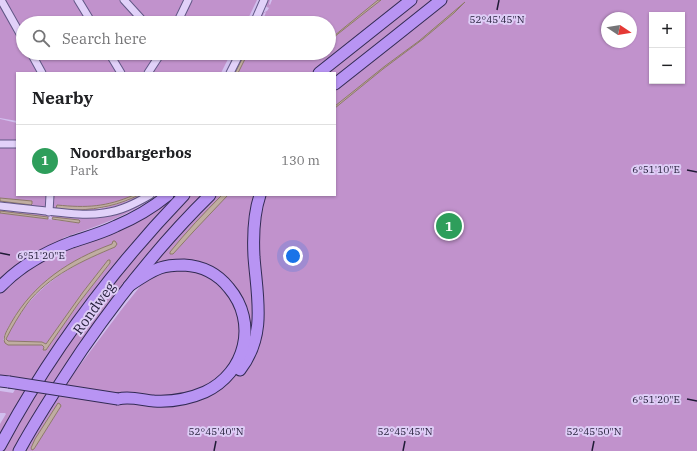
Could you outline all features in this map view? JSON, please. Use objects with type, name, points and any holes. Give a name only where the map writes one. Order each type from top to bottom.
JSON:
[{"type":"main road","points":[[336,60],[411,0]]},
{"type":"main road","points":[[336,83],[441,0]]},
{"type":"main road","points":[[320,72],[335,60]]},
{"type":"main road","points":[[336,86],[348,73]]},
{"type":"main road","points":[[0,288],[17,272],[45,254],[115,227],[144,212],[167,196]]},
{"type":"main road","name":"Rondweg","points":[[0,446],[46,369],[90,304],[138,246],[183,196]]},
{"type":"main road","name":"Rondweg","points":[[19,451],[60,382],[129,286],[170,238],[209,196]]},
{"type":"main road","points":[[3,380],[122,399],[155,407],[179,406],[191,403],[211,395],[225,386],[244,365],[256,339],[259,320],[254,230],[260,196]]},
{"type":"main road","points":[[122,399],[169,401],[182,399],[205,392],[217,385],[227,376],[238,362],[246,326],[243,310],[234,294],[225,282],[208,270],[191,265],[161,267],[129,286]]},
{"type":"street","points":[[1,0],[16,27]]},
{"type":"street","points":[[78,0],[88,16]]},
{"type":"street","points":[[124,0],[139,16]]},
{"type":"street","points":[[180,16],[188,0]]},
{"type":"street","points":[[257,16],[264,0]]},
{"type":"street","points":[[35,60],[41,72]]},
{"type":"street","points":[[114,60],[121,72]]},
{"type":"street","points":[[149,72],[156,60]]},
{"type":"street","points":[[230,72],[236,60]]},
{"type":"street","points":[[0,144],[16,144]]},
{"type":"street","points":[[48,212],[50,196]]},
{"type":"street","points":[[0,206],[48,212],[79,214],[105,213],[122,209],[148,196]]},
{"type":"shaded area","points":[[5,0],[74,0],[84,16],[16,16],[16,20]]},
{"type":"shaded area","points":[[81,0],[120,0],[134,16],[91,16]]},
{"type":"shaded area","points":[[128,0],[184,0],[176,16],[142,16]]},
{"type":"shaded area","points":[[191,0],[257,0],[249,16],[183,16]]},
{"type":"shaded area","points":[[266,0],[270,0],[270,5],[272,0],[697,0],[697,451],[24,451],[59,393],[146,279],[148,270],[182,217],[23,434],[13,451],[2,451],[54,363],[159,215],[0,435],[0,424],[6,414],[0,413],[0,391],[13,393],[22,378],[0,375],[0,290],[16,276],[95,231],[0,283],[0,213],[79,223],[79,220],[51,217],[51,214],[93,217],[150,196],[155,196],[123,215],[63,238],[64,240],[114,221],[163,196],[336,196],[336,72],[238,72],[244,60],[336,60],[336,16],[265,16],[266,12],[262,16],[259,16],[260,14],[267,11],[269,8],[265,6]],"holes":[[[199,219],[204,220],[173,254],[170,252]],[[113,241],[115,247],[65,272],[38,293],[26,306],[6,339],[8,341],[42,342],[46,344],[108,260],[110,263],[78,304],[46,350],[43,349],[43,345],[14,345],[3,340],[6,331],[23,305],[45,282],[70,264],[84,256],[112,244]],[[58,403],[61,406],[34,449],[31,449],[35,439]]]},
{"type":"shaded area","points":[[378,0],[381,0],[336,35]]},
{"type":"shaded area","points":[[465,2],[423,39],[336,107],[336,105],[385,66],[419,41]]},
{"type":"shaded area","points":[[0,4],[16,33],[16,60],[31,60],[37,72],[16,72],[16,121],[0,118]]},
{"type":"shaded area","points":[[38,60],[110,60],[117,72],[44,72]]},
{"type":"shaded area","points":[[117,60],[153,60],[145,72],[124,72]]},
{"type":"shaded area","points":[[160,60],[228,60],[222,72],[152,72]]},
{"type":"shaded area","points":[[242,60],[244,60],[238,72],[236,72]]},
{"type":"shaded area","points":[[0,119],[16,123],[16,141],[0,141]]},
{"type":"shaded area","points":[[0,147],[16,147],[16,196],[46,196],[45,206],[41,209],[0,204],[0,201],[31,205],[32,203],[31,201],[0,198]]},
{"type":"shaded area","points":[[52,196],[132,196],[97,206],[57,205],[100,209],[127,201],[137,196],[144,196],[137,200],[103,211],[53,210],[51,206]]},
{"type":"shaded area","points":[[136,196],[116,204],[94,209],[63,210],[56,208],[57,205],[96,206]]},
{"type":"shaded area","points":[[221,196],[227,196],[173,254],[170,254],[170,252]]},
{"type":"shaded area","points":[[0,198],[32,201],[32,204],[0,201]]},
{"type":"shaded area","points":[[0,208],[49,214],[49,217],[0,211]]},
{"type":"shaded area","points":[[0,211],[48,217],[48,219],[0,213]]},
{"type":"shaded area","points":[[53,217],[80,221],[79,223],[52,219]]},
{"type":"shaded area","points":[[113,241],[117,244],[115,247],[79,263],[45,285],[27,304],[6,339],[8,341],[42,342],[46,344],[83,292],[108,260],[110,260],[110,263],[78,304],[46,350],[43,350],[44,347],[42,345],[8,345],[5,343],[4,341],[7,330],[30,296],[54,274],[67,265],[96,250],[112,244]]},
{"type":"shaded area","points":[[58,403],[61,406],[32,450],[31,448],[35,439]]},
{"type":"place","name":"Noordbargerbos","points":[[449,226]]}]
